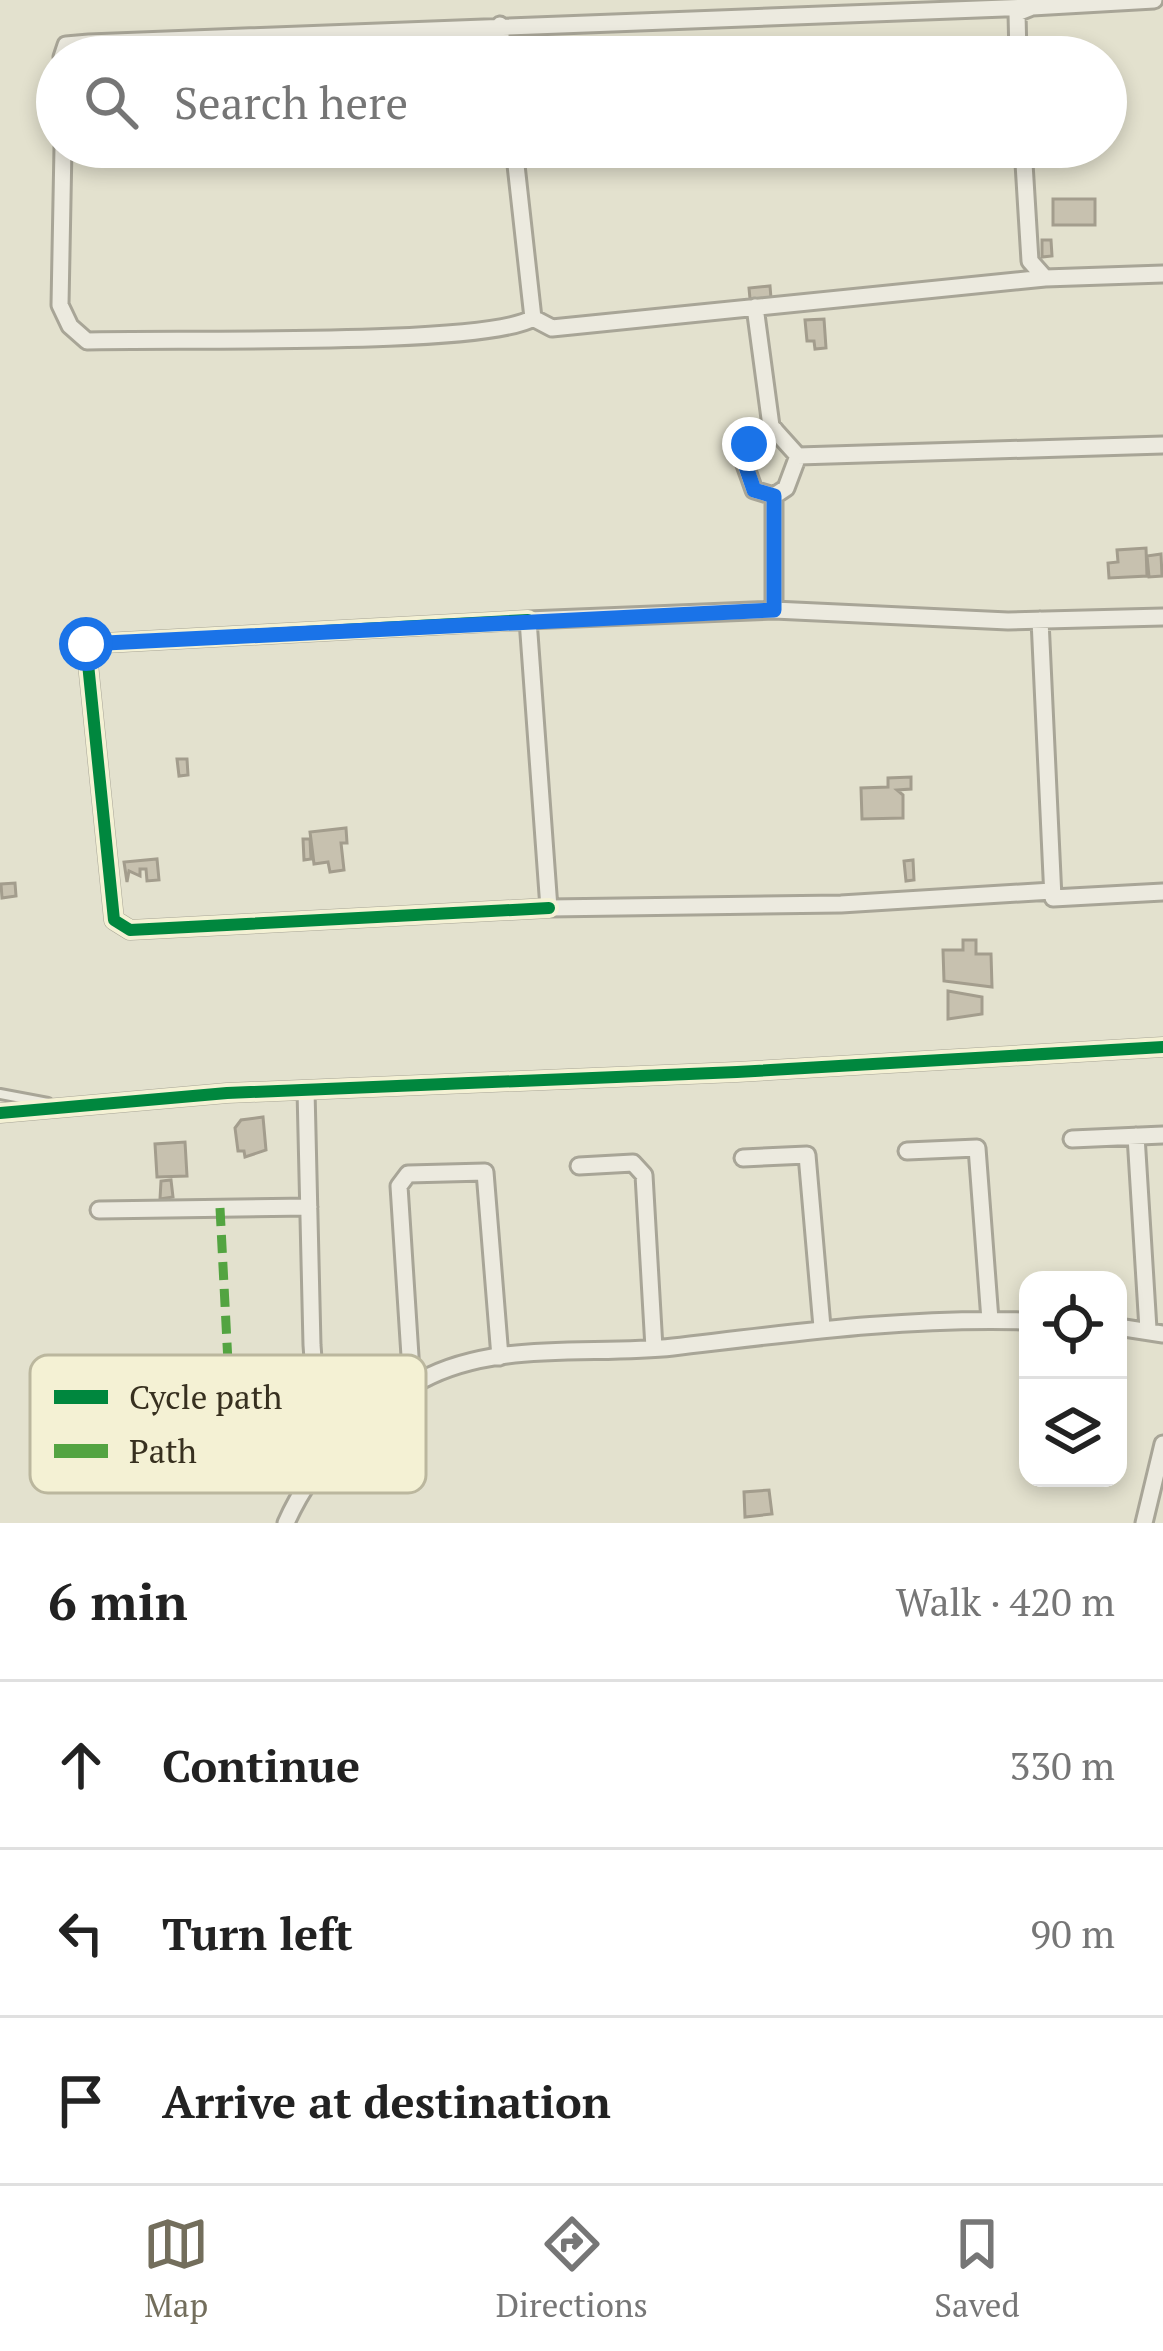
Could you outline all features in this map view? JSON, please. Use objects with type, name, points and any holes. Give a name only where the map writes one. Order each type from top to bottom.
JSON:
[{"type":"street","points":[[249,36],[1154,0]]},
{"type":"street","points":[[1018,36],[1017,13],[1032,7]]},
{"type":"street","points":[[500,25],[501,36]]},
{"type":"street","points":[[63,168],[61,305],[70,326],[87,341],[440,333],[520,326],[533,318]]},
{"type":"street","points":[[516,168],[533,318]]},
{"type":"street","points":[[1024,168],[1030,261],[1045,278]]},
{"type":"street","points":[[533,318],[552,328],[1045,278],[1163,274]]},
{"type":"street","points":[[755,308],[775,430],[798,456]]},
{"type":"street","points":[[774,496],[754,490],[744,461],[749,444],[775,430]]},
{"type":"street","points":[[798,456],[1163,445]]},
{"type":"street","points":[[774,496],[786,488],[798,456]]},
{"type":"street","points":[[774,496],[774,610]]},
{"type":"street","points":[[1052,891],[841,904],[550,908],[130,931],[114,920],[86,644],[774,610],[1040,620],[1163,616]]},
{"type":"street","points":[[528,620],[550,908]]},
{"type":"street","points":[[1040,620],[1053,898],[1163,892]]},
{"type":"street","points":[[0,1113],[56,1105],[306,1090],[1163,1047]]},
{"type":"street","points":[[306,1090],[313,1355]]},
{"type":"street","points":[[1072,1139],[1163,1135]]},
{"type":"street","points":[[1136,1136],[1156,1332]]},
{"type":"street","points":[[907,1150],[977,1148],[990,1320]]},
{"type":"street","points":[[743,1158],[807,1155],[822,1327]]},
{"type":"street","points":[[579,1166],[633,1163],[644,1174],[653,1348]]},
{"type":"street","points":[[410,1355],[399,1186],[408,1174],[485,1172],[500,1357]]},
{"type":"street","points":[[99,1210],[309,1207]]},
{"type":"street","points":[[426,1382],[500,1357],[653,1348],[822,1327],[1019,1321]]},
{"type":"street","points":[[1144,1523],[1163,1444]]},
{"type":"street","points":[[286,1523],[300,1493]]},
{"type":"lane","points":[[0,1094],[56,1105]]},
{"type":"building","points":[[1053,199],[1095,199],[1095,225],[1053,225]]},
{"type":"building","points":[[1042,240],[1051,240],[1052,256],[1042,257]]},
{"type":"building","points":[[770,286],[771,298],[750,299],[749,288]]},
{"type":"building","points":[[824,319],[826,348],[815,349],[814,341],[807,341],[805,320]]},
{"type":"building","points":[[1146,548],[1147,576],[1109,578],[1108,563],[1118,562],[1117,550]]},
{"type":"building","points":[[1161,554],[1162,576],[1149,577],[1147,556]]},
{"type":"building","points":[[177,759],[187,759],[188,775],[179,776]]},
{"type":"building","points":[[911,777],[911,789],[897,790],[903,795],[903,818],[862,819],[861,788],[888,787],[888,778]]},
{"type":"building","points":[[346,828],[347,843],[341,843],[344,870],[330,872],[328,862],[314,864],[310,832]]},
{"type":"building","points":[[303,839],[310,839],[311,859],[304,860]]},
{"type":"building","points":[[157,859],[159,880],[147,881],[146,869],[140,869],[140,876],[129,871],[127,882],[124,862]]},
{"type":"building","points":[[913,860],[914,880],[906,881],[904,861]]},
{"type":"building","points":[[15,883],[16,896],[2,898],[1,884]]},
{"type":"building","points":[[963,940],[976,940],[976,954],[991,954],[992,987],[944,981],[943,950],[963,950]]},
{"type":"building","points":[[948,991],[982,997],[982,1014],[948,1019]]},
{"type":"building","points":[[263,1117],[266,1150],[245,1157],[244,1151],[238,1151],[235,1128],[241,1120]]},
{"type":"building","points":[[185,1142],[187,1176],[157,1177],[155,1144]]},
{"type":"building","points":[[171,1180],[173,1197],[160,1199],[161,1181]]},
{"type":"building","points":[[769,1490],[772,1514],[745,1517],[744,1492]]},
{"type":"marked path","points":[[220,1208],[228,1355]]},
{"type":"cycle path","points":[[528,620],[86,644],[114,920],[130,930],[549,908]]},
{"type":"cycle path","points":[[0,1113],[227,1093],[737,1072],[1163,1047]]},
{"type":"route","points":[[86,644],[774,610],[774,496],[754,490],[746,477],[749,444]]}]
